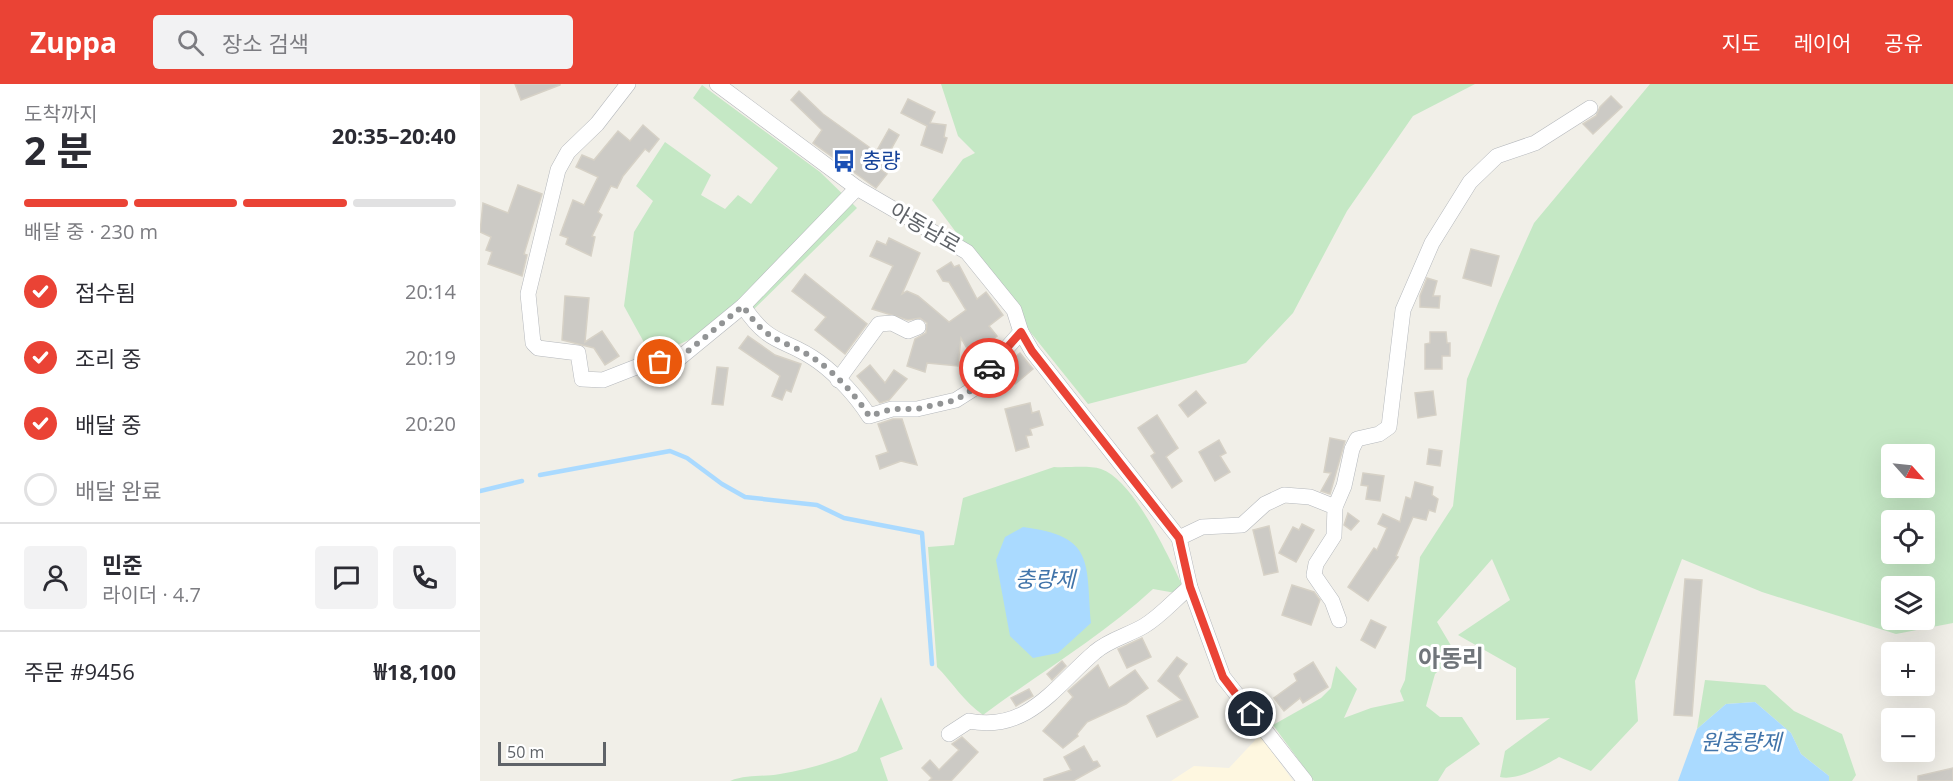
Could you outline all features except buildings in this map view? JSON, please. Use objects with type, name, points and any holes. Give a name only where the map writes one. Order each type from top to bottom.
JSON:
[{"type":"street","points":[[628,84],[597,124],[568,152],[558,170],[528,294],[533,343],[538,348],[578,353],[582,379],[603,380],[644,364],[676,361],[743,306],[857,188]]},
{"type":"street","name":"아동남로","points":[[717,84],[857,188],[967,252],[1014,310],[1021,332],[1032,351],[1179,538],[1190,587],[1223,677],[1305,781]]},
{"type":"street","points":[[1339,620],[1332,602],[1314,575],[1316,564],[1334,536],[1335,507],[1344,486],[1352,449],[1357,439],[1379,434],[1389,427],[1403,310],[1432,243],[1470,182],[1497,156],[1534,143],[1590,108]]},
{"type":"street","points":[[743,306],[757,327],[769,337],[819,362],[858,399],[869,416],[892,409],[941,405],[956,400],[978,386],[989,368],[1021,332]]},
{"type":"street","points":[[838,380],[879,324],[892,323],[908,331],[918,327]]},
{"type":"street","points":[[1179,538],[1202,527],[1242,525],[1264,504],[1284,495],[1310,497],[1335,507]]},
{"type":"street","points":[[949,734],[969,720],[986,724],[1014,720],[1042,702],[1053,689],[1069,678],[1097,650],[1146,625],[1190,587]]},
{"type":"shaded area","points":[[1260,735],[1293,781],[1171,781],[1194,766],[1229,768]]},
{"type":"green space","points":[[941,84],[1475,84],[1413,116],[1347,211],[1293,313],[1246,363],[1088,404],[1031,333],[932,200],[963,159],[975,153],[958,136]]},
{"type":"green space","points":[[1650,84],[1953,84],[1953,623],[1935,626],[1935,576],[1881,576],[1881,629],[1762,592],[1682,559],[1635,681],[1638,721],[1591,771],[1559,757],[1522,775],[1507,778],[1500,777],[1505,751],[1550,718],[1516,720],[1516,668],[1458,635],[1510,600],[1492,559],[1437,622],[1456,654],[1435,674],[1426,706],[1440,717],[1462,717],[1480,744],[1446,768],[1438,781],[1314,781],[1273,725],[1321,698],[1331,688],[1336,666],[1357,689],[1344,718],[1371,708],[1404,701],[1400,691],[1405,680],[1420,557],[1453,506],[1467,379],[1534,223]]},
{"type":"green space","points":[[702,85],[820,172],[857,208],[753,310],[652,357],[624,306],[634,232],[653,201],[636,186],[665,142],[711,175],[701,195],[725,209],[738,195],[751,204],[778,168],[693,98]]},
{"type":"green space","points":[[1054,467],[1096,468],[1114,476],[1127,489],[1151,524],[1187,595],[1153,589],[1091,639],[983,715],[964,698],[937,667],[928,547],[954,545],[963,498]]},
{"type":"green space","points":[[1883,630],[1917,630],[1896,634]]},
{"type":"green space","points":[[1705,680],[1765,685],[1794,711],[1842,734],[1856,775],[1852,781],[1829,781],[1829,776],[1801,754],[1791,733],[1755,702],[1726,704],[1697,729]]},
{"type":"green space","points":[[881,697],[903,749],[880,758],[888,781],[730,781],[743,777],[800,770],[857,751]]},
{"type":"water","name":"충량제","points":[[1023,527],[1046,531],[1063,537],[1075,545],[1086,568],[1091,623],[1058,653],[1033,658],[1010,636],[996,560],[1005,537]]},
{"type":"water","name":"원충량제","points":[[1755,702],[1791,733],[1801,754],[1829,776],[1829,781],[1678,781],[1697,729],[1726,704]]},
{"type":"waterway","points":[[540,475],[670,451],[687,458],[722,484],[745,497],[817,505],[844,518],[922,533],[932,664]]},
{"type":"waterway","points":[[480,491],[522,481]]},
{"type":"way so far","points":[[660,362],[676,361],[743,306],[757,327],[769,337],[819,362],[858,399],[869,416],[892,409],[917,409],[956,400],[978,386],[989,368]]},
{"type":"place","name":"충량","points":[[844,161]]},
{"type":"district","name":"아동리","points":[[1451,659]]},
{"type":"route","points":[[989,368],[1021,332],[1032,351],[1179,538],[1190,587],[1223,677],[1251,714]]}]
